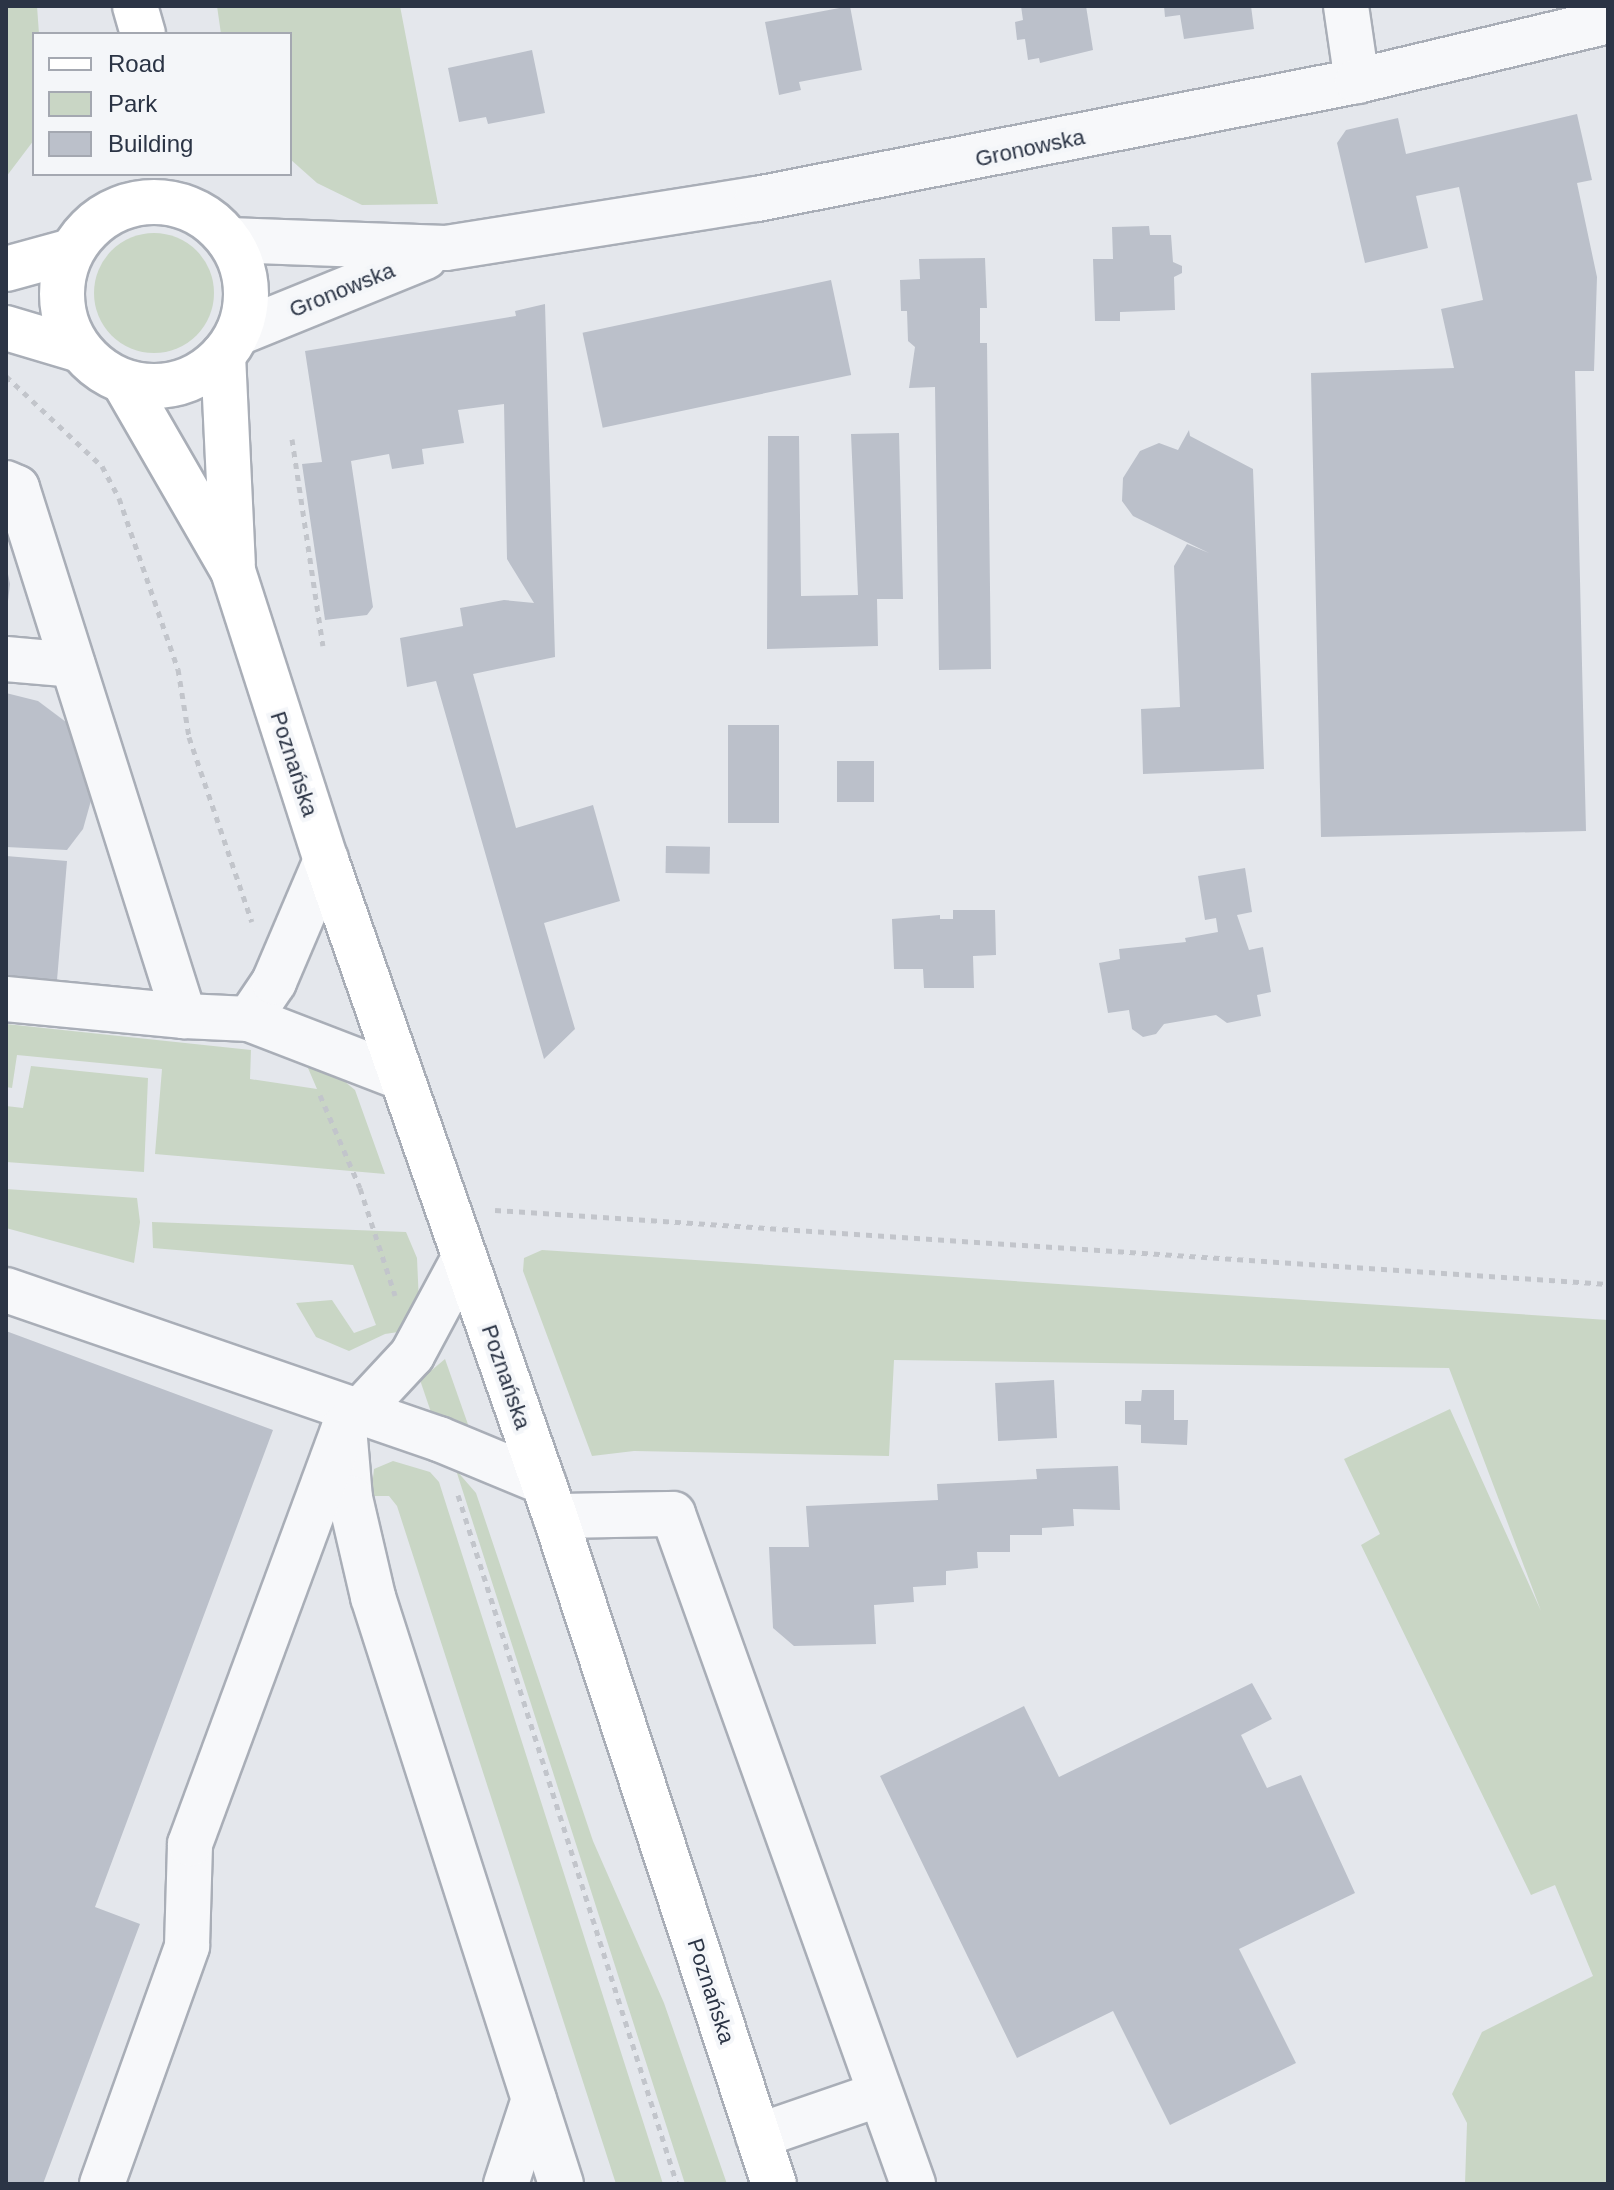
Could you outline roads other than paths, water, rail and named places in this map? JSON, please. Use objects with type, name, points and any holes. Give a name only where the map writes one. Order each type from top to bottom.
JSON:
[{"type":"main road","points":[[126,32],[132,6]]},
{"type":"main road","points":[[132,6],[142,32]]},
{"type":"main road","points":[[181,191],[229,240],[245,285],[231,344],[178,384],[151,387],[124,382],[100,370],[80,350],[61,302],[72,251],[107,195],[144,202],[181,191]]},
{"type":"main road","points":[[6,269],[72,251]]},
{"type":"main road","points":[[6,328],[80,350]]},
{"type":"main road","name":"Poznańska","points":[[231,344],[233,571]]},
{"type":"main road","name":"Poznańska","points":[[124,382],[233,571],[326,860],[549,1499],[774,2184]]},
{"type":"street","points":[[1346,6],[1357,81]]},
{"type":"street","name":"Gronowska","points":[[229,240],[446,248],[805,191],[1357,81],[1608,21]]},
{"type":"street","name":"Gronowska","points":[[231,344],[446,248]]},
{"type":"street","points":[[6,483],[17,488],[184,1016]]},
{"type":"street","points":[[7,658],[73,665]]},
{"type":"street","points":[[249,1019],[274,982],[326,860]]},
{"type":"street","points":[[6,999],[249,1019],[402,1078]]},
{"type":"street","points":[[102,2184],[187,1946],[190,1844],[352,1420],[412,1355],[464,1258]]},
{"type":"street","points":[[6,1290],[352,1420],[549,1499],[673,1514],[877,2095],[913,2184]]},
{"type":"street","points":[[352,1420],[350,1498],[373,1597],[561,2184]]},
{"type":"street","points":[[758,2136],[877,2095]]},
{"type":"street","points":[[506,2184],[534,2099]]}]
